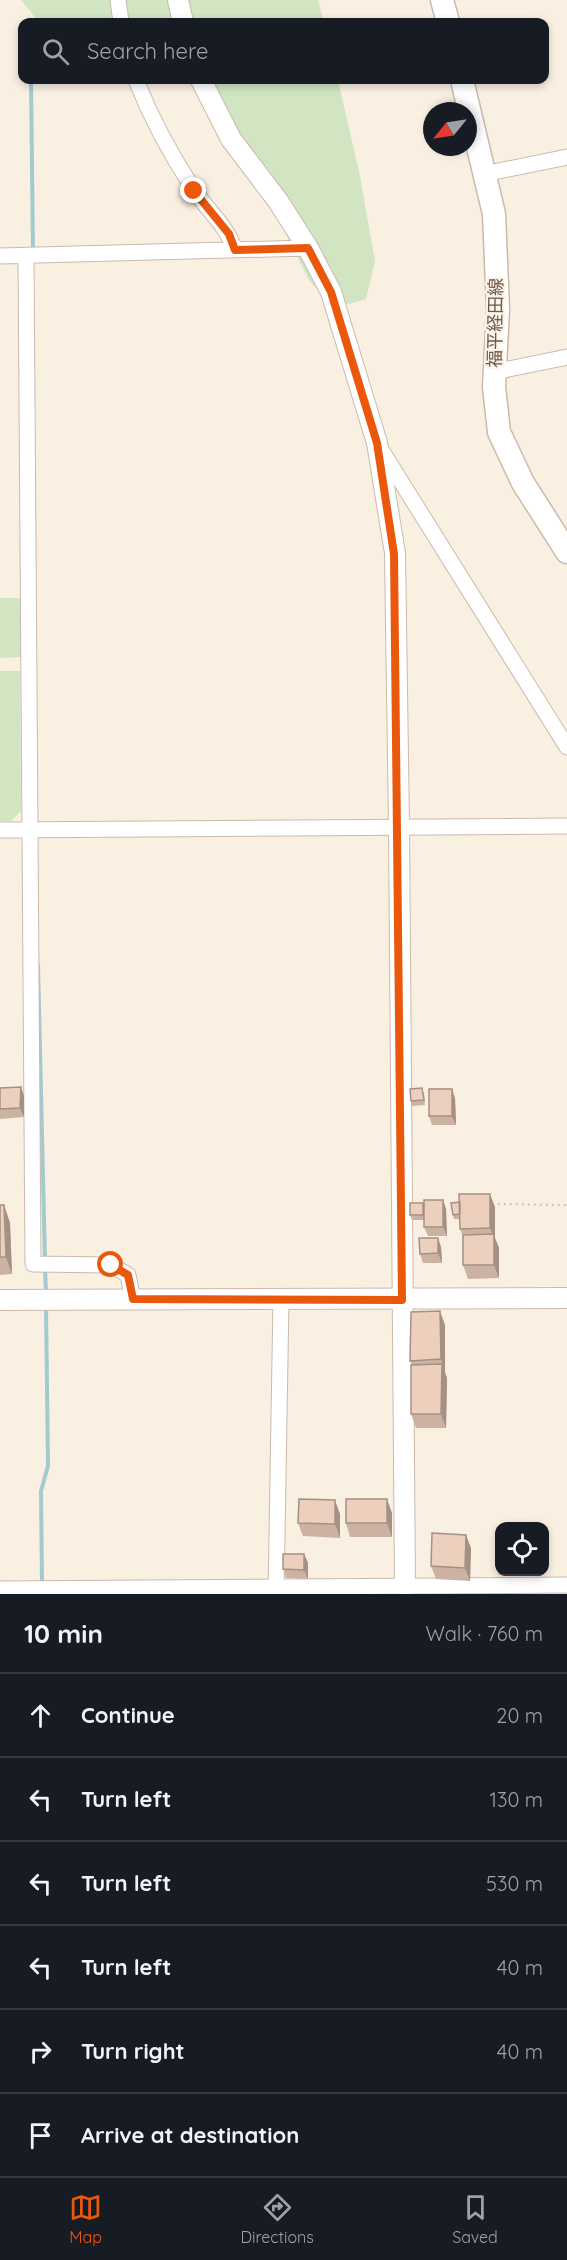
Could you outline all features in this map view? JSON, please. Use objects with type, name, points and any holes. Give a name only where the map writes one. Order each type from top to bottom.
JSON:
[{"type":"main road","points":[[442,0],[447,18]]},
{"type":"main road","name":"福平経田線","points":[[463,84],[494,214],[498,309],[494,372],[499,432],[523,483],[567,552]]},
{"type":"street","points":[[118,0],[120,18]]},
{"type":"street","points":[[178,0],[182,18]]},
{"type":"street","points":[[138,84],[149,112],[188,181],[229,234],[235,250]]},
{"type":"street","points":[[203,84],[231,139],[278,201],[308,248],[331,292],[377,443],[394,554],[399,826],[405,1590]]},
{"type":"street","points":[[484,174],[567,157]]},
{"type":"street","points":[[0,256],[308,248]]},
{"type":"street","points":[[26,255],[33,1264],[111,1265],[128,1275],[133,1299]]},
{"type":"street","points":[[494,372],[567,357]]},
{"type":"street","points":[[377,443],[567,747]]},
{"type":"street","points":[[0,830],[567,826]]},
{"type":"street","points":[[0,1300],[567,1298]]},
{"type":"street","points":[[276,1590],[281,1299]]},
{"type":"street","points":[[0,1589],[405,1590],[567,1585]]},
{"type":"path","points":[[490,1204],[567,1205]]},
{"type":"green space","points":[[21,0],[318,0],[323,18],[36,18]]},
{"type":"green space","points":[[196,84],[339,84],[360,176],[375,261],[366,299],[345,305],[331,304],[309,280],[254,171]]},
{"type":"green space","points":[[0,598],[21,598],[22,657],[0,658]]},
{"type":"green space","points":[[0,671],[20,671],[21,811],[11,821],[0,821]]},
{"type":"building","points":[[21,1087],[20,1108],[0,1109],[0,1088]]},
{"type":"building","points":[[422,1088],[424,1100],[411,1101],[410,1089]]},
{"type":"building","points":[[429,1089],[452,1089],[452,1116],[429,1116]]},
{"type":"building","points":[[459,1194],[490,1194],[490,1228],[460,1229]]},
{"type":"building","points":[[424,1200],[443,1200],[443,1227],[424,1227]]},
{"type":"building","points":[[460,1202],[460,1214],[453,1215],[451,1203]]},
{"type":"building","points":[[410,1203],[423,1203],[423,1215],[410,1215]]},
{"type":"building","points":[[0,1205],[4,1205],[6,1257],[0,1257]]},
{"type":"building","points":[[494,1234],[494,1265],[463,1265],[463,1235]]},
{"type":"building","points":[[419,1238],[438,1238],[438,1253],[420,1254]]},
{"type":"building","points":[[440,1311],[441,1359],[410,1361],[411,1312]]},
{"type":"building","points":[[442,1364],[441,1414],[411,1414],[411,1365]]},
{"type":"building","points":[[299,1499],[335,1500],[335,1524],[298,1523]]},
{"type":"building","points":[[346,1499],[387,1499],[387,1523],[346,1523]]},
{"type":"building","points":[[432,1533],[466,1535],[465,1568],[431,1566]]},
{"type":"building","points":[[283,1554],[304,1554],[304,1570],[283,1569]]},
{"type":"waterway","points":[[31,84],[33,253]]},
{"type":"waterway","points":[[38,965],[45,1261]]},
{"type":"waterway","points":[[45,1268],[46,1294]]},
{"type":"waterway","points":[[42,1584],[41,1491],[48,1466],[46,1307]]},
{"type":"route","points":[[111,1265],[128,1275],[133,1299],[402,1300],[399,826],[394,554],[377,443],[331,292],[308,248],[235,250],[229,234],[194,191]]}]
